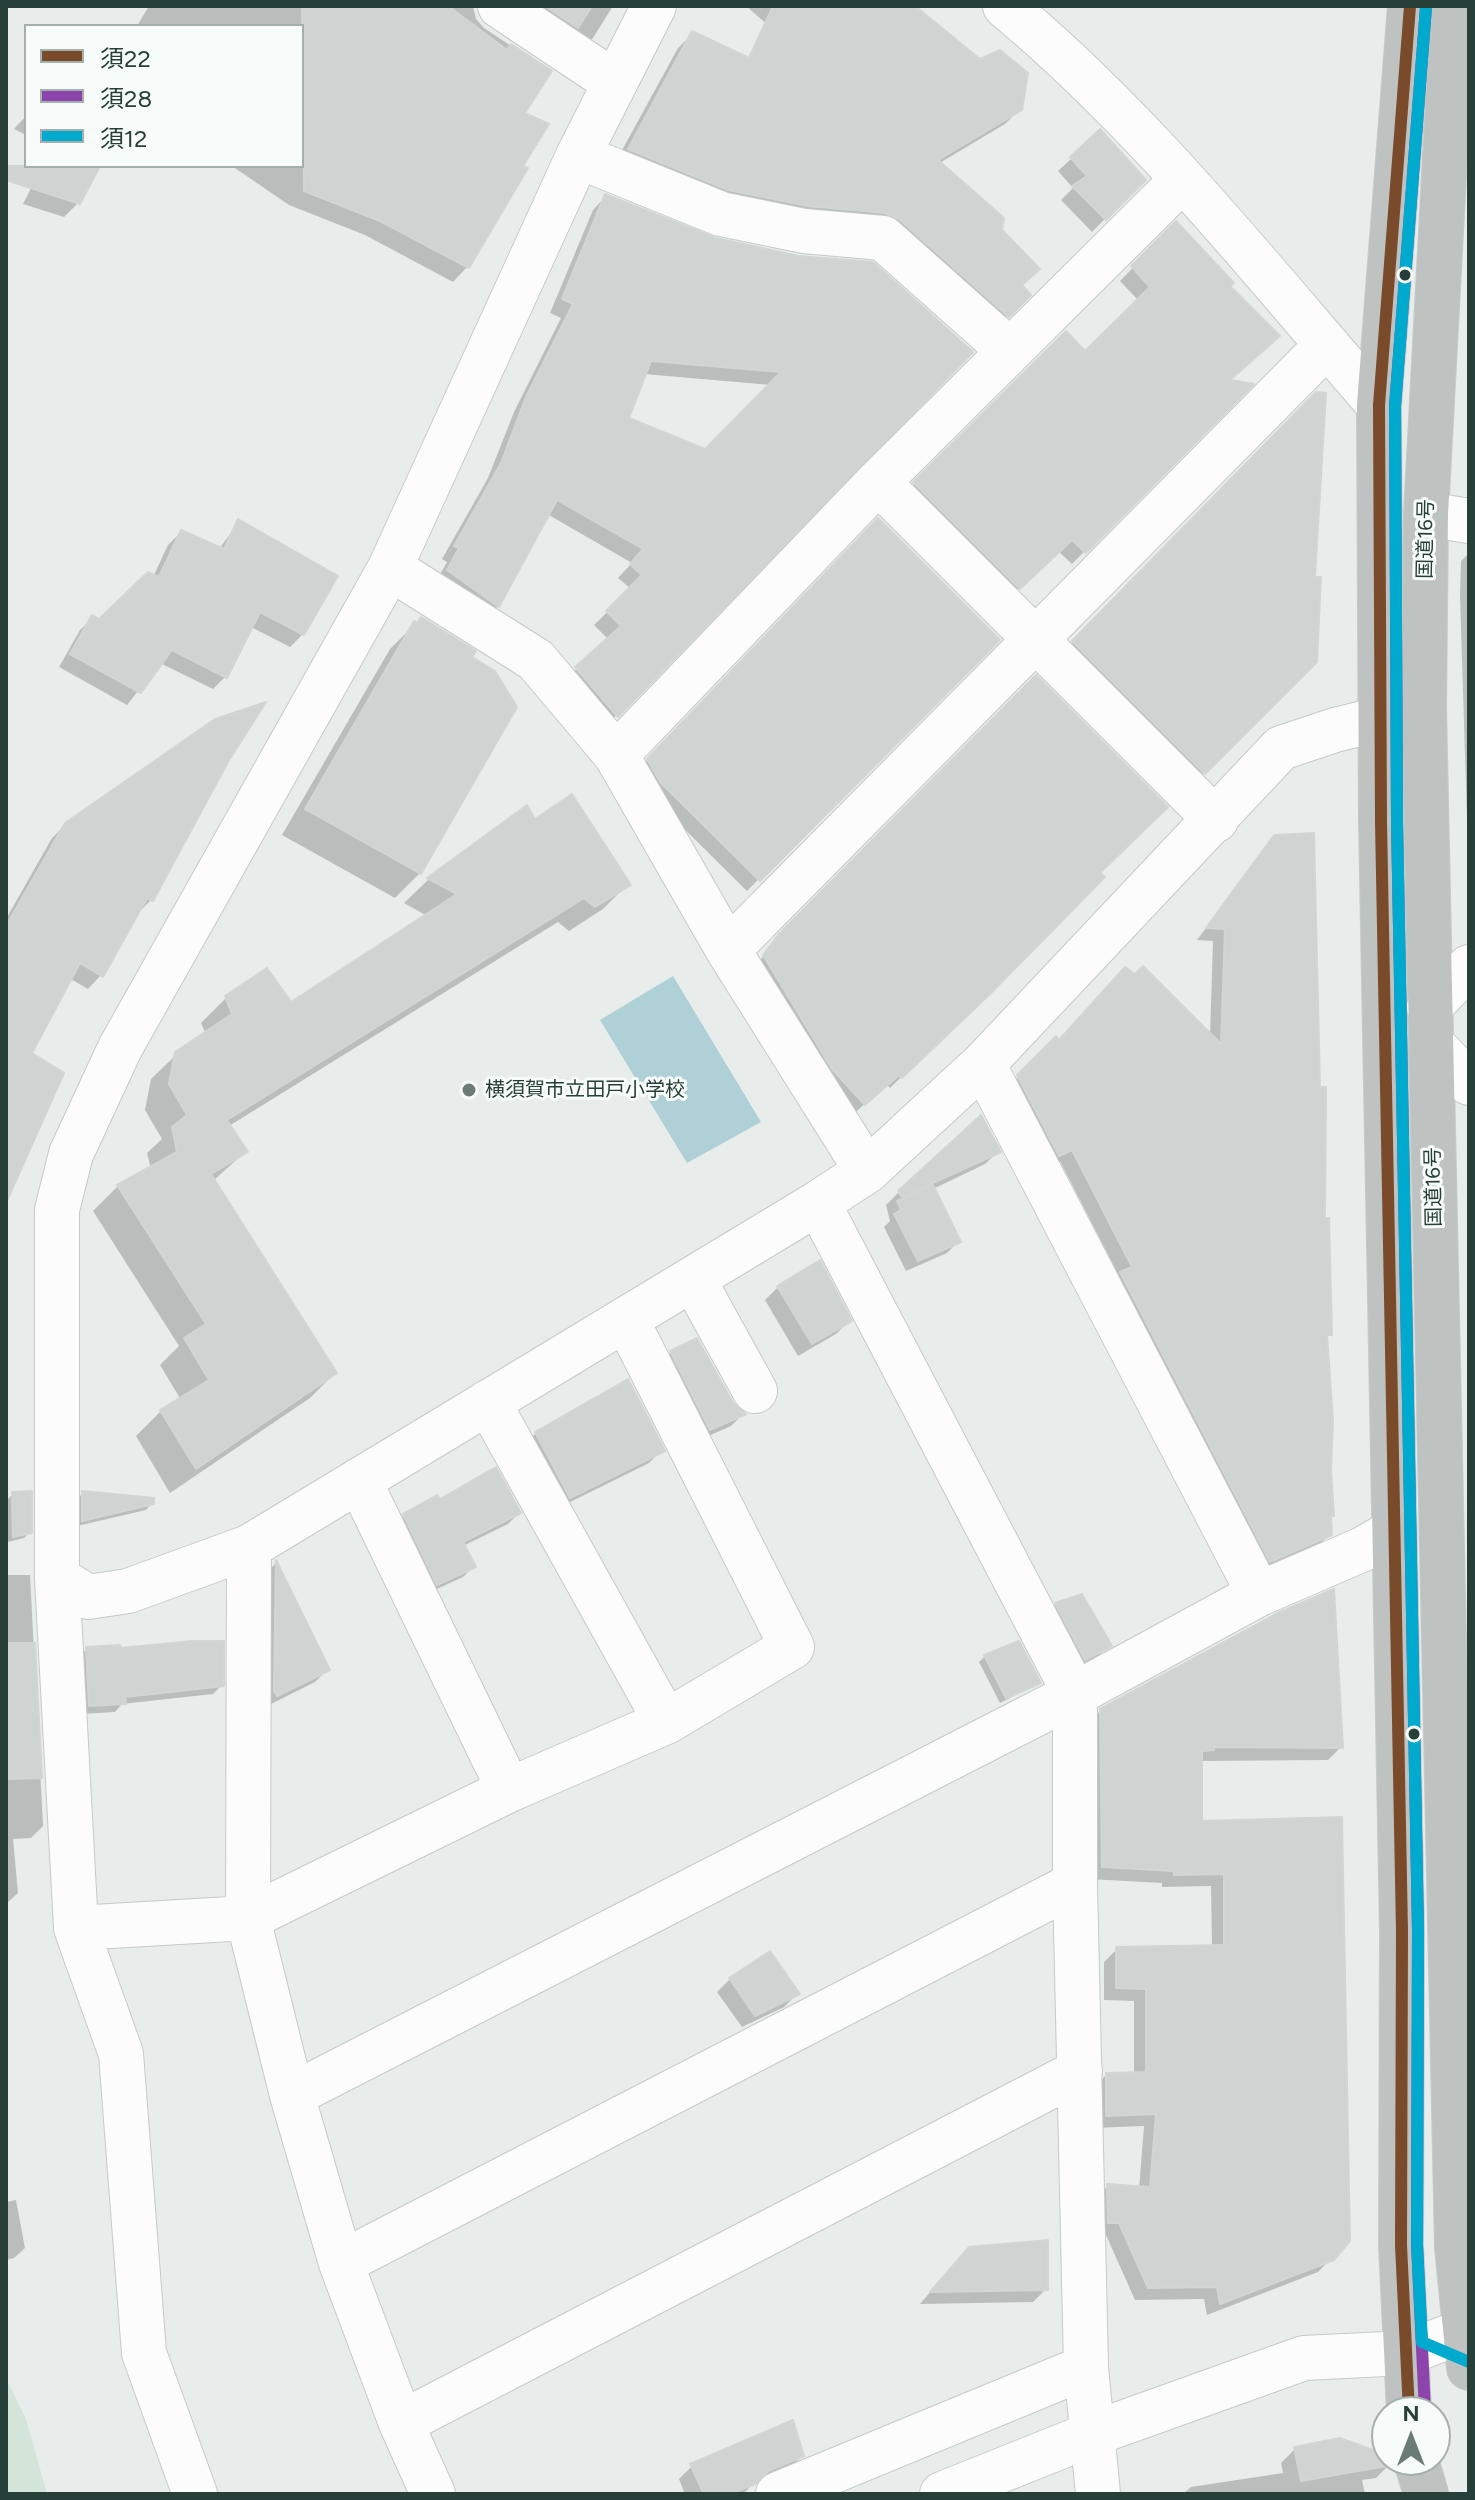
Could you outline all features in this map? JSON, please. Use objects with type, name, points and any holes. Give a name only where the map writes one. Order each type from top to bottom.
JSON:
[{"type":"highway","points":[[1408,2396],[1401,2245],[1402,1931],[1379,718],[1379,405],[1409,15]]},
{"type":"highway","name":"国道16号","points":[[1458,36],[1426,514],[1424,708],[1430,1025],[1460,1916],[1457,2247],[1467,2342]]},
{"type":"street","points":[[500,6],[614,82]]},
{"type":"street","points":[[195,2494],[144,2353],[121,2054],[76,1928],[57,1578],[57,1210],[71,1154],[120,1048],[390,568],[578,156],[654,6]]},
{"type":"street","points":[[1005,6],[1056,48],[1182,180],[1379,405]]},
{"type":"street","points":[[1409,15],[1458,36]]},
{"type":"street","points":[[578,156],[721,214],[804,231],[883,238],[1010,351]]},
{"type":"street","points":[[616,755],[878,482],[1182,180]]},
{"type":"street","points":[[728,950],[1327,345]]},
{"type":"street","points":[[878,482],[1216,820]]},
{"type":"street","points":[[1426,514],[1469,521]]},
{"type":"street","points":[[390,568],[536,660],[616,755],[728,950],[867,1171]]},
{"type":"street","points":[[57,1578],[88,1597],[128,1591],[249,1547],[818,1203],[867,1171],[983,1064],[1281,748],[1379,718],[1424,708]]},
{"type":"street","points":[[1469,967],[1430,1025],[1469,1083]]},
{"type":"street","points":[[983,1064],[1259,1594]]},
{"type":"street","points":[[818,1203],[1075,1694],[1075,1884],[1086,2367],[1093,2492]]},
{"type":"street","points":[[693,1279],[755,1391]]},
{"type":"street","points":[[76,1928],[248,1918],[509,1790],[666,1722],[792,1647],[626,1319]]},
{"type":"street","points":[[488,1402],[666,1722]]},
{"type":"street","points":[[359,1480],[509,1790]]},
{"type":"street","points":[[292,2095],[1075,1694],[1259,1594],[1363,1549],[1394,1531]]},
{"type":"street","points":[[249,1547],[248,1918],[292,2095],[341,2263],[401,2423],[433,2494]]},
{"type":"street","points":[[341,2263],[1075,1884]]},
{"type":"street","points":[[401,2423],[1080,2071]]},
{"type":"street","points":[[942,2494],[1092,2434],[1304,2358],[1406,2353],[1467,2342]]},
{"type":"street","points":[[1406,2353],[1469,2379]]},
{"type":"street","points":[[778,2494],[1086,2367]]},
{"type":"green space","points":[[6,2378],[26,2419],[47,2494],[6,2494]]},
{"type":"water","points":[[673,976],[761,1122],[687,1163],[600,1020]]},
{"type":"building","points":[[302,6],[448,6],[507,50],[511,44],[552,71],[525,113],[549,124],[523,166],[528,168],[469,268],[380,221],[304,191]]},
{"type":"building","points":[[545,6],[592,6],[578,28]]},
{"type":"building","points":[[773,6],[915,6],[980,59],[1000,50],[1028,73],[1022,110],[938,160],[1004,218],[1002,230],[1040,269],[1022,285],[1031,295],[1009,317],[899,219],[885,213],[808,206],[728,190],[628,149],[692,31],[749,58]]},
{"type":"building","points":[[1100,129],[1146,180],[1106,220],[1072,186],[1087,176],[1070,157]]},
{"type":"building","points":[[6,166],[99,168],[80,204],[6,180]]},
{"type":"building","points":[[605,194],[716,238],[799,256],[873,262],[973,352],[618,717],[575,667],[621,626],[606,611],[642,575],[630,564],[643,549],[557,500],[499,607],[447,570],[459,548],[454,546],[501,463],[526,397],[573,304],[562,299]],"holes":[[[651,361],[781,372],[705,449],[629,418]]]},
{"type":"building","points":[[1176,221],[1234,283],[1230,286],[1280,336],[1230,380],[1254,384],[1086,553],[1072,540],[1020,589],[913,482],[1066,331],[1085,351],[1150,287],[1131,266]]},
{"type":"building","points":[[1316,392],[1326,393],[1315,577],[1321,577],[1317,662],[1205,774],[1072,641]]},
{"type":"building","points":[[878,518],[1000,640],[760,881],[661,783],[647,759]]},
{"type":"building","points":[[238,519],[338,576],[304,635],[260,612],[227,678],[172,650],[141,693],[70,654],[92,615],[99,619],[148,572],[159,577],[181,530],[224,549]]},
{"type":"building","points":[[421,617],[476,651],[472,657],[495,671],[517,707],[421,874],[305,809],[414,621],[417,623]]},
{"type":"building","points":[[1036,675],[1168,807],[1100,873],[1105,877],[991,993],[902,1078],[899,1075],[865,1105],[832,1069],[763,955],[779,934]]},
{"type":"building","points":[[266,702],[228,762],[153,901],[147,898],[103,977],[80,963],[32,1053],[64,1073],[6,1203],[6,926],[65,823],[215,719]]},
{"type":"building","points":[[572,794],[631,885],[595,907],[584,898],[227,1120],[248,1152],[211,1174],[337,1373],[196,1469],[160,1410],[209,1380],[184,1338],[206,1324],[117,1185],[177,1152],[172,1127],[187,1115],[169,1084],[175,1052],[232,1014],[225,996],[267,968],[291,1002],[457,894],[427,878],[527,805],[535,819]]},
{"type":"building","points":[[1314,833],[1320,1087],[1326,1087],[1325,1218],[1329,1218],[1332,1335],[1327,1335],[1333,1421],[1331,1471],[1334,1516],[1331,1516],[1332,1535],[1270,1562],[1120,1272],[1132,1267],[1072,1150],[1059,1156],[1017,1075],[1056,1036],[1059,1040],[1125,967],[1135,974],[1143,966],[1221,1044],[1225,929],[1206,928],[1274,835]]},
{"type":"building","points":[[981,1115],[1001,1152],[902,1197],[898,1191]]},
{"type":"building","points":[[933,1185],[961,1242],[918,1261],[894,1214],[901,1210],[897,1201]]},
{"type":"building","points":[[820,1260],[852,1321],[812,1344],[777,1286]]},
{"type":"building","points":[[697,1338],[733,1403],[746,1414],[710,1430],[670,1351]]},
{"type":"building","points":[[628,1379],[665,1451],[570,1498],[535,1432]]},
{"type":"building","points":[[496,1467],[521,1513],[463,1542],[476,1567],[437,1585],[403,1514],[437,1495],[440,1499]]},
{"type":"building","points":[[32,1491],[32,1533],[13,1537],[12,1492]]},
{"type":"building","points":[[82,1491],[154,1498],[154,1504],[82,1521]]},
{"type":"building","points":[[276,1560],[330,1670],[277,1696],[274,1691]]},
{"type":"building","points":[[1334,1589],[1343,1748],[1214,1747],[1214,1750],[1202,1751],[1202,1821],[1342,1817],[1350,2241],[1334,2260],[1220,2304],[1217,2287],[1148,2288],[1119,2223],[1108,2223],[1107,2184],[1150,2187],[1156,2114],[1106,2116],[1106,2073],[1146,2072],[1146,1989],[1116,1988],[1116,1947],[1224,1945],[1224,1874],[1174,1875],[1174,1871],[1102,1867],[1100,1709],[1280,1612]]},
{"type":"building","points":[[1082,1594],[1112,1646],[1085,1660],[1055,1603]]},
{"type":"building","points":[[224,1641],[224,1686],[125,1697],[126,1704],[89,1706],[86,1647],[120,1645],[121,1648]]},
{"type":"building","points":[[1019,1641],[1041,1683],[1006,1698],[984,1655]]},
{"type":"building","points":[[6,1643],[35,1643],[42,1778],[6,1779]]},
{"type":"building","points":[[770,1951],[800,1994],[755,2016],[729,1978]]},
{"type":"building","points":[[1048,2240],[1048,2290],[930,2292],[969,2247]]},
{"type":"building","points":[[793,2420],[804,2456],[768,2471],[756,2484],[729,2494],[704,2494],[690,2464]]},
{"type":"building","points":[[1340,2438],[1371,2449],[1371,2469],[1301,2481],[1294,2447]]},
{"type":"transit line","name":"須22","points":[[1408,2396],[1401,2245],[1402,1931],[1381,822],[1379,405],[1410,6]]},
{"type":"transit line","name":"須28","points":[[1424,2396],[1417,2245],[1418,1931],[1397,822],[1395,406],[1426,7]]},
{"type":"transit line","name":"須12","points":[[1426,7],[1395,406],[1397,822],[1418,1931],[1417,2245],[1422,2342],[1469,2362]]},
{"type":"place","name":"横須賀市立田戸小学校","points":[[469,1090]]}]
